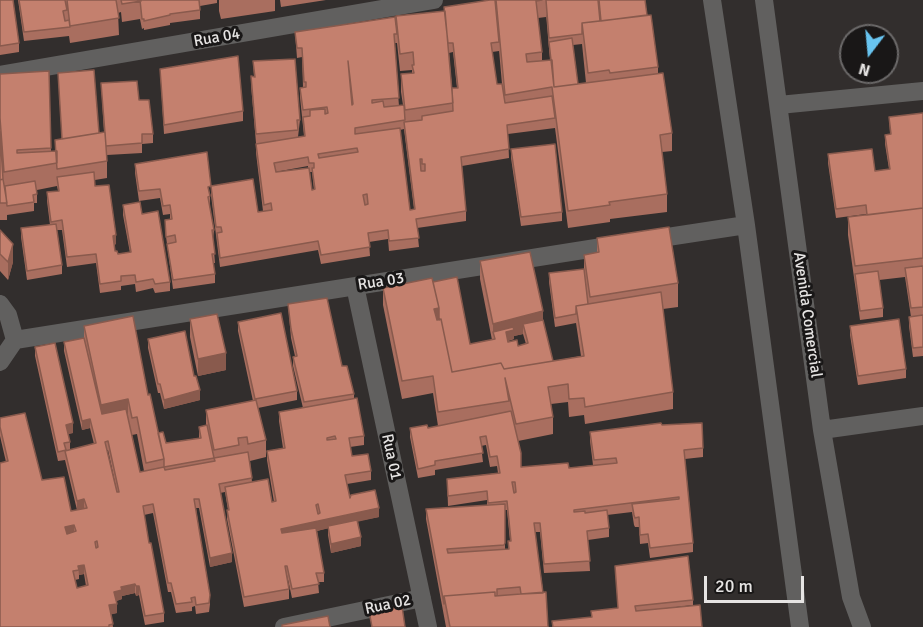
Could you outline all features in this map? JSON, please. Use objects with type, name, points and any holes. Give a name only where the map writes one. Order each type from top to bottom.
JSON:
[{"type":"street","name":"Rua 04","points":[[0,75],[435,0]]},
{"type":"street","points":[[712,0],[746,225],[800,627]]},
{"type":"street","name":"Avenida Comercial","points":[[764,0],[822,430],[851,597],[862,627]]},
{"type":"street","points":[[779,105],[923,91]]},
{"type":"street","name":"Rua 03","points":[[15,340],[746,225]]},
{"type":"street","name":"Rua 01","points":[[355,286],[428,627]]},
{"type":"street","points":[[0,304],[8,315],[15,340],[0,362]]},
{"type":"street","points":[[822,430],[923,416]]},
{"type":"street","name":"Rua 02","points":[[284,627],[422,598]]},
{"type":"building","points":[[0,0],[13,0],[19,43],[0,46]]},
{"type":"building","points":[[19,0],[65,0],[67,10],[63,11],[65,21],[69,20],[70,27],[24,32]]},
{"type":"building","points":[[67,0],[116,0],[119,18],[70,26]]},
{"type":"building","points":[[121,0],[140,0],[141,1],[122,4]]},
{"type":"building","points":[[140,0],[199,0],[200,10],[170,14],[144,21]]},
{"type":"building","points":[[495,0],[499,42],[491,43],[497,84],[502,84],[505,103],[552,96],[555,118],[507,125],[509,149],[461,157],[466,211],[416,219],[419,238],[389,241],[388,230],[368,233],[370,247],[321,255],[318,241],[220,258],[217,233],[222,232],[221,227],[216,227],[211,186],[253,179],[258,212],[272,210],[271,203],[264,205],[256,144],[305,136],[303,117],[310,116],[310,110],[325,109],[325,114],[328,113],[327,107],[303,110],[300,88],[306,87],[306,82],[304,82],[302,48],[297,48],[295,32],[395,17],[397,34],[394,34],[399,98],[372,100],[372,103],[383,101],[384,107],[404,105],[405,120],[355,128],[355,134],[400,128],[410,210],[415,209],[404,122],[422,120],[422,116],[453,111],[452,88],[458,88],[453,43],[448,43],[444,7]],"holes":[[[348,61],[353,104],[352,105]],[[357,148],[358,152],[319,158],[318,154]],[[308,157],[309,163],[314,163],[314,168],[312,168],[315,189],[312,190],[309,168],[276,172],[274,163]],[[420,159],[422,159],[422,164],[425,164],[425,171],[421,171]],[[367,194],[368,204],[365,205],[363,195]]]},
{"type":"building","points":[[496,0],[542,0],[536,1],[542,52],[526,54],[527,62],[552,60],[554,87],[663,73],[672,133],[660,135],[667,194],[609,202],[610,205],[568,211],[552,87],[505,95]]},
{"type":"building","points":[[546,0],[598,0],[600,21],[582,23],[582,34],[549,38]]},
{"type":"building","points":[[599,0],[645,0],[647,15],[601,21]]},
{"type":"building","points":[[445,11],[453,103],[405,110],[401,74],[414,73],[413,52],[400,54],[396,16]]},
{"type":"building","points":[[651,15],[658,67],[610,73],[609,70],[588,73],[582,23]]},
{"type":"building","points":[[572,38],[578,84],[554,87],[549,42]]},
{"type":"building","points":[[238,56],[243,111],[164,125],[160,69]]},
{"type":"building","points":[[295,59],[300,120],[297,120],[298,130],[256,134],[251,76],[255,77],[253,61]]},
{"type":"building","points":[[94,70],[99,133],[62,139],[58,73]]},
{"type":"building","points":[[49,71],[51,148],[17,150],[17,153],[57,151],[57,163],[4,172],[0,74]]},
{"type":"building","points":[[137,81],[139,100],[149,100],[153,134],[142,134],[142,143],[106,146],[101,83]]},
{"type":"building","points":[[923,113],[923,208],[867,215],[866,205],[836,209],[828,154],[872,149],[875,171],[890,169],[885,135],[891,134],[889,117]]},
{"type":"building","points":[[0,132],[3,179],[0,180]]},
{"type":"building","points":[[105,132],[107,161],[57,169],[55,140]]},
{"type":"building","points":[[555,144],[562,212],[521,217],[511,149]]},
{"type":"building","points":[[207,152],[211,186],[208,187],[210,196],[208,197],[214,230],[212,230],[215,254],[212,254],[215,274],[173,280],[167,244],[176,242],[175,235],[166,237],[165,220],[172,219],[170,205],[163,206],[160,189],[139,191],[135,164]]},
{"type":"building","points":[[94,172],[95,186],[109,185],[116,235],[113,236],[115,251],[118,254],[131,252],[123,205],[140,202],[142,214],[158,211],[170,282],[155,284],[153,279],[136,282],[135,275],[121,276],[121,281],[100,284],[96,254],[67,257],[62,220],[51,222],[47,192],[59,191],[57,177]]},
{"type":"building","points":[[3,179],[7,203],[0,203],[0,180]]},
{"type":"building","points":[[35,181],[37,194],[33,195],[34,202],[7,206],[5,186]]},
{"type":"building","points":[[923,208],[923,258],[855,266],[848,217]]},
{"type":"building","points":[[56,224],[62,265],[27,271],[21,228]]},
{"type":"building","points":[[669,227],[678,283],[590,297],[584,255],[599,252],[597,238]]},
{"type":"building","points":[[0,230],[13,244],[8,262],[0,254]]},
{"type":"building","points":[[530,252],[543,311],[493,324],[480,261]]},
{"type":"building","points":[[923,266],[923,307],[911,308],[905,268]]},
{"type":"building","points":[[584,269],[588,304],[576,306],[576,314],[555,318],[549,273]]},
{"type":"building","points":[[878,271],[883,308],[860,311],[855,274]]},
{"type":"building","points":[[457,277],[470,344],[495,339],[493,332],[513,327],[514,330],[506,332],[508,342],[517,340],[518,346],[528,343],[523,324],[543,320],[553,361],[504,369],[501,363],[452,372],[441,319],[439,320],[439,308],[433,282]]},
{"type":"building","points":[[432,278],[439,308],[434,309],[437,320],[441,319],[452,372],[501,363],[504,369],[584,356],[576,306],[661,292],[673,392],[585,407],[584,398],[569,399],[568,384],[548,387],[553,417],[516,424],[505,378],[509,401],[438,412],[433,376],[402,381],[383,288]]},
{"type":"building","points":[[327,298],[342,366],[347,366],[354,394],[304,402],[293,357],[297,356],[288,304]]},
{"type":"building","points":[[281,313],[297,391],[255,399],[238,322]]},
{"type":"building","points":[[217,314],[226,353],[198,359],[190,319]]},
{"type":"building","points":[[923,315],[923,347],[913,348],[909,317]]},
{"type":"building","points":[[133,316],[148,395],[150,394],[164,459],[146,463],[137,417],[132,418],[128,399],[101,405],[84,326]]},
{"type":"building","points":[[899,319],[906,369],[858,376],[850,326]]},
{"type":"building","points":[[185,331],[194,376],[196,376],[200,390],[164,400],[148,339]]},
{"type":"building","points":[[84,338],[102,414],[126,409],[140,472],[215,461],[214,458],[248,452],[252,478],[219,484],[232,553],[210,558],[199,499],[194,499],[210,595],[209,603],[196,605],[195,597],[191,598],[192,602],[176,604],[171,583],[168,583],[153,504],[143,506],[164,613],[145,616],[139,586],[135,584],[121,587],[122,590],[114,592],[117,604],[109,605],[113,624],[109,627],[0,627],[0,463],[8,461],[0,418],[25,413],[42,480],[64,477],[71,511],[87,508],[84,499],[77,501],[65,451],[96,443],[90,419],[82,421],[64,342]],"holes":[[[108,441],[119,492],[117,492],[105,442]],[[74,525],[76,531],[67,534],[65,527]],[[84,565],[88,585],[77,588],[73,571],[79,570],[78,566]]]},
{"type":"building","points":[[55,343],[73,423],[66,425],[70,442],[64,443],[66,450],[58,452],[35,347]]},
{"type":"building","points":[[357,398],[364,436],[349,438],[352,456],[368,454],[371,471],[345,475],[350,498],[351,495],[375,490],[379,508],[281,529],[282,533],[316,528],[324,573],[316,573],[319,584],[292,589],[287,566],[285,566],[289,589],[244,597],[227,510],[229,510],[225,487],[268,479],[272,502],[276,501],[267,451],[285,448],[279,412]]},
{"type":"building","points":[[256,400],[266,440],[248,444],[247,437],[238,438],[239,445],[214,450],[206,410]]},
{"type":"building","points":[[511,411],[521,453],[521,467],[568,463],[569,468],[617,463],[616,458],[594,460],[590,432],[661,423],[662,425],[702,423],[703,448],[684,450],[693,543],[650,548],[648,534],[640,535],[639,517],[635,518],[632,504],[679,499],[679,497],[574,510],[574,512],[585,511],[585,513],[607,510],[609,528],[587,531],[590,561],[544,564],[540,523],[534,523],[543,593],[521,594],[520,587],[497,589],[497,596],[495,592],[444,596],[444,604],[426,509],[505,504],[504,545],[447,549],[448,553],[509,549],[508,541],[511,541],[507,501],[488,503],[487,491],[448,496],[447,479],[500,473],[497,456],[490,457],[486,436],[480,437],[483,453],[435,461],[435,465],[418,469],[410,428],[427,425],[428,428]],"holes":[[[512,482],[515,482],[516,492],[514,493]]]},
{"type":"building","points":[[207,425],[214,458],[164,467],[158,433],[163,432],[166,443],[201,438],[199,427]]},
{"type":"building","points":[[357,520],[361,537],[331,544],[328,526]]},
{"type":"building","points":[[688,556],[693,600],[635,606],[636,611],[700,605],[702,627],[553,627],[552,621],[592,617],[591,611],[618,608],[615,566]]},
{"type":"building","points":[[495,592],[495,596],[546,592],[548,627],[450,627],[444,596]]},
{"type":"building","points":[[402,606],[405,627],[372,627],[369,611]]},
{"type":"building","points":[[328,616],[330,627],[282,627],[282,625]]}]
